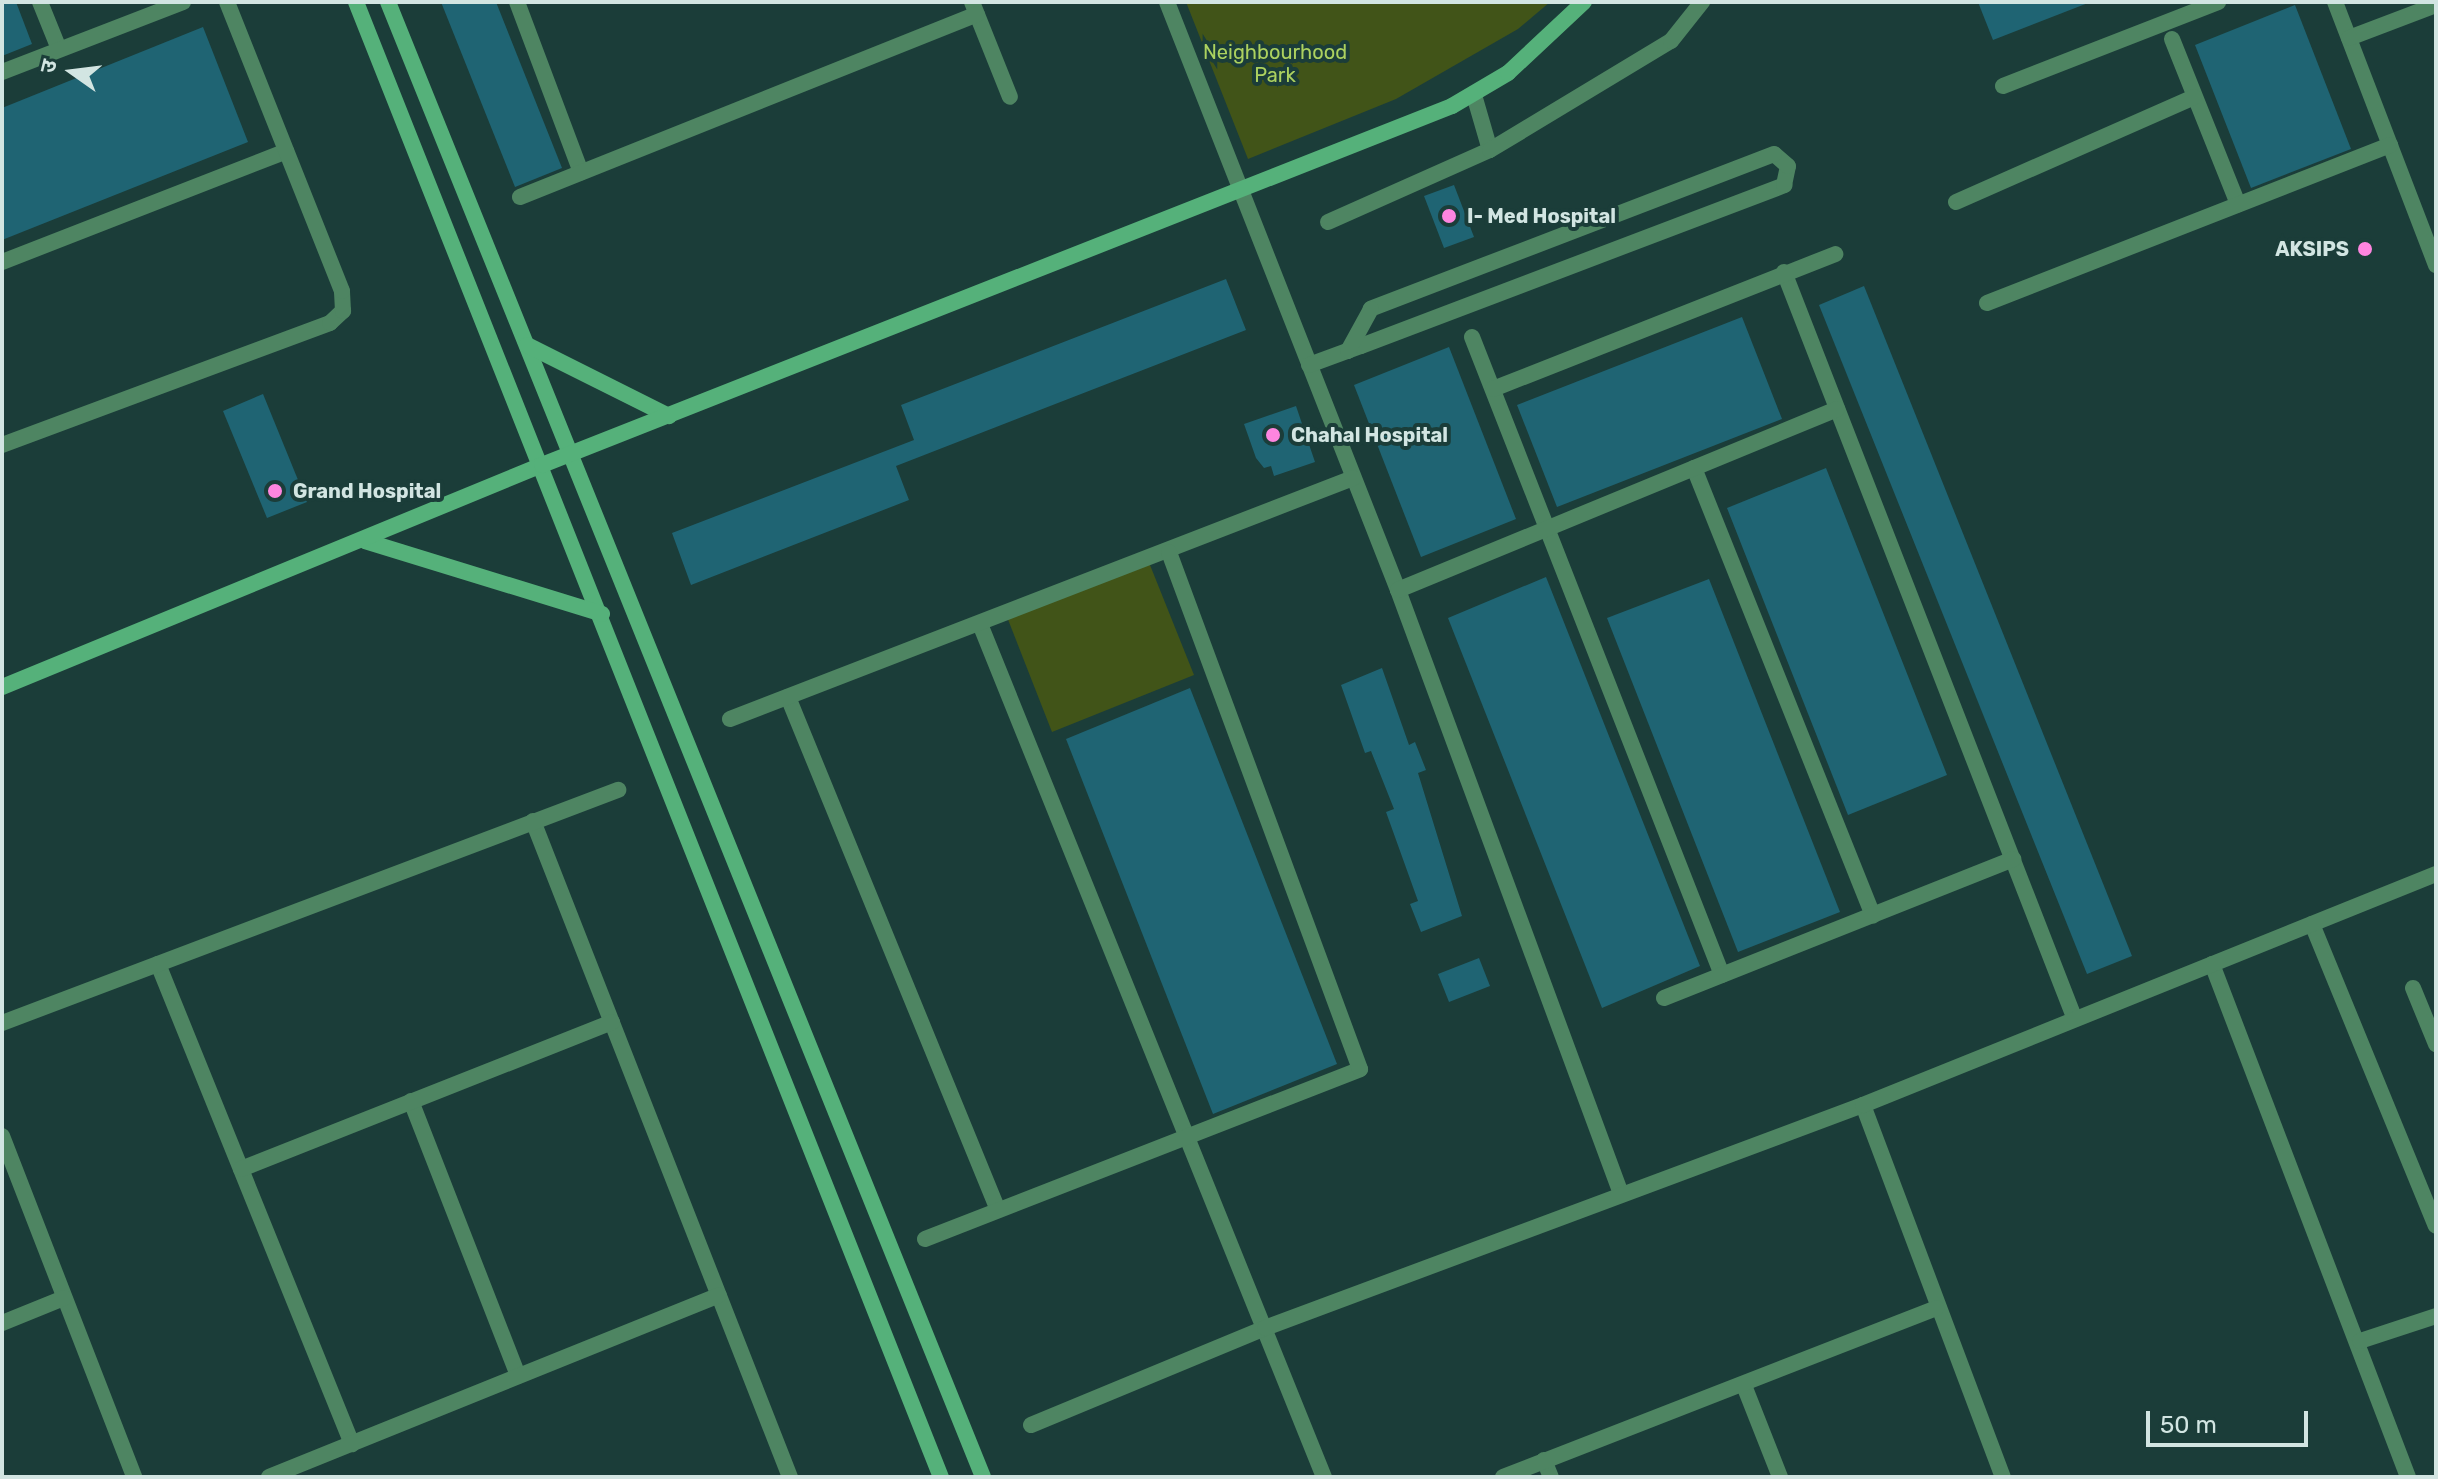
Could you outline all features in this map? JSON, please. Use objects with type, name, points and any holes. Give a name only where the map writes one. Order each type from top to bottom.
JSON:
[{"type":"main road","points":[[356,2],[602,614],[941,1477]]},
{"type":"main road","points":[[388,2],[983,1477]]},
{"type":"main road","points":[[2,687],[365,541],[542,465],[1241,193],[1474,95],[1508,73],[1584,2]]},
{"type":"main road","points":[[527,345],[669,416]]},
{"type":"main road","points":[[365,541],[602,614]]},
{"type":"street","points":[[40,2],[59,49]]},
{"type":"street","points":[[2,72],[183,2]]},
{"type":"street","points":[[2,445],[330,323],[343,311],[342,291],[227,2]]},
{"type":"street","points":[[1167,2],[1398,590],[1620,1191]]},
{"type":"street","points":[[1328,222],[1490,150],[1671,41],[1691,23],[1702,2]]},
{"type":"street","points":[[2003,86],[2218,2]]},
{"type":"street","points":[[2335,2],[2436,265]]},
{"type":"street","points":[[523,4],[581,172]]},
{"type":"street","points":[[2349,38],[2436,5]]},
{"type":"street","points":[[520,197],[974,8],[1010,97]]},
{"type":"street","points":[[2172,39],[2238,204]]},
{"type":"street","points":[[1474,95],[1490,150]]},
{"type":"street","points":[[1956,202],[2194,97]]},
{"type":"street","points":[[1987,303],[2390,145]]},
{"type":"street","points":[[2,262],[286,151]]},
{"type":"street","points":[[1309,365],[1348,351],[1784,185],[1788,166],[1774,154],[1371,309],[1348,351]]},
{"type":"street","points":[[1493,389],[1835,254]]},
{"type":"street","points":[[1784,272],[2074,1017]]},
{"type":"street","points":[[1472,337],[1722,975]]},
{"type":"street","points":[[1398,590],[1837,409]]},
{"type":"street","points":[[1694,468],[1873,915]]},
{"type":"street","points":[[730,719],[1169,552],[1353,478]]},
{"type":"street","points":[[925,1239],[1360,1069],[1169,552]]},
{"type":"street","points":[[980,624],[1324,1477]]},
{"type":"street","points":[[788,697],[998,1210]]},
{"type":"street","points":[[2,1023],[618,790]]},
{"type":"street","points":[[533,821],[790,1477]]},
{"type":"street","points":[[1664,998],[2013,859]]},
{"type":"street","points":[[1031,1425],[1265,1328],[1620,1191],[1863,1105],[2074,1017],[2436,874]]},
{"type":"street","points":[[2312,924],[2436,1226]]},
{"type":"street","points":[[158,964],[352,1444]]},
{"type":"street","points":[[2212,964],[2360,1341],[2408,1477]]},
{"type":"street","points":[[2413,988],[2436,1044]]},
{"type":"street","points":[[241,1169],[612,1022]]},
{"type":"street","points":[[411,1101],[518,1376]]},
{"type":"street","points":[[1863,1105],[1936,1308],[2003,1477]]},
{"type":"street","points":[[2,1136],[134,1477]]},
{"type":"street","points":[[269,1477],[719,1295]]},
{"type":"street","points":[[2,1323],[64,1298]]},
{"type":"street","points":[[1503,1477],[1745,1388],[1936,1308]]},
{"type":"street","points":[[2360,1341],[2436,1316]]},
{"type":"street","points":[[1745,1388],[1780,1477]]},
{"type":"street","points":[[1544,1460],[1551,1477]]},
{"type":"green space","name":"Neighbourhood Park","points":[[1186,2],[1550,2],[1518,29],[1396,99],[1248,159]]},
{"type":"green space","points":[[1148,560],[1194,675],[1052,732],[1007,617]]},
{"type":"building","points":[[2,2],[16,2],[32,44],[2,56]]},
{"type":"building","points":[[441,2],[496,2],[562,168],[515,187]]},
{"type":"building","points":[[1978,2],[2088,2],[2088,3],[1993,40]]},
{"type":"building","points":[[2295,5],[2351,149],[2251,188],[2195,45]]},
{"type":"building","points":[[203,27],[248,142],[2,240],[2,108]]},
{"type":"building","points":[[1454,185],[1474,237],[1444,248],[1424,196]]},
{"type":"building","points":[[1226,279],[1246,330],[896,466],[909,500],[691,585],[672,533],[914,440],[901,405]]},
{"type":"building","points":[[1864,286],[2132,956],[2087,974],[1819,305]]},
{"type":"building","points":[[1742,317],[1782,419],[1557,507],[1517,405]]},
{"type":"building","points":[[1449,347],[1516,519],[1421,557],[1354,385]]},
{"type":"building","points":[[263,394],[307,502],[267,518],[223,411]]},
{"type":"building","points":[[1296,406],[1315,462],[1274,476],[1271,466],[1264,468],[1256,458],[1244,424]]},
{"type":"building","points":[[1826,468],[1947,775],[1848,815],[1727,508]]},
{"type":"building","points":[[1546,577],[1700,966],[1602,1008],[1448,618]]},
{"type":"building","points":[[1709,579],[1840,912],[1738,952],[1607,618]]},
{"type":"building","points":[[1382,668],[1409,745],[1415,742],[1426,770],[1418,773],[1462,916],[1421,932],[1410,904],[1418,901],[1386,812],[1394,809],[1371,751],[1365,753],[1341,685]]},
{"type":"building","points":[[1190,688],[1337,1064],[1213,1114],[1066,739]]},
{"type":"building","points":[[1479,958],[1490,986],[1449,1002],[1438,974]]},
{"type":"place","name":"I- Med Hospital","points":[[1449,216]]},
{"type":"place","name":"AKSIPS","points":[[2365,249]]},
{"type":"place","name":"Chahal Hospital","points":[[1273,435]]},
{"type":"place","name":"Grand Hospital","points":[[275,491]]}]
